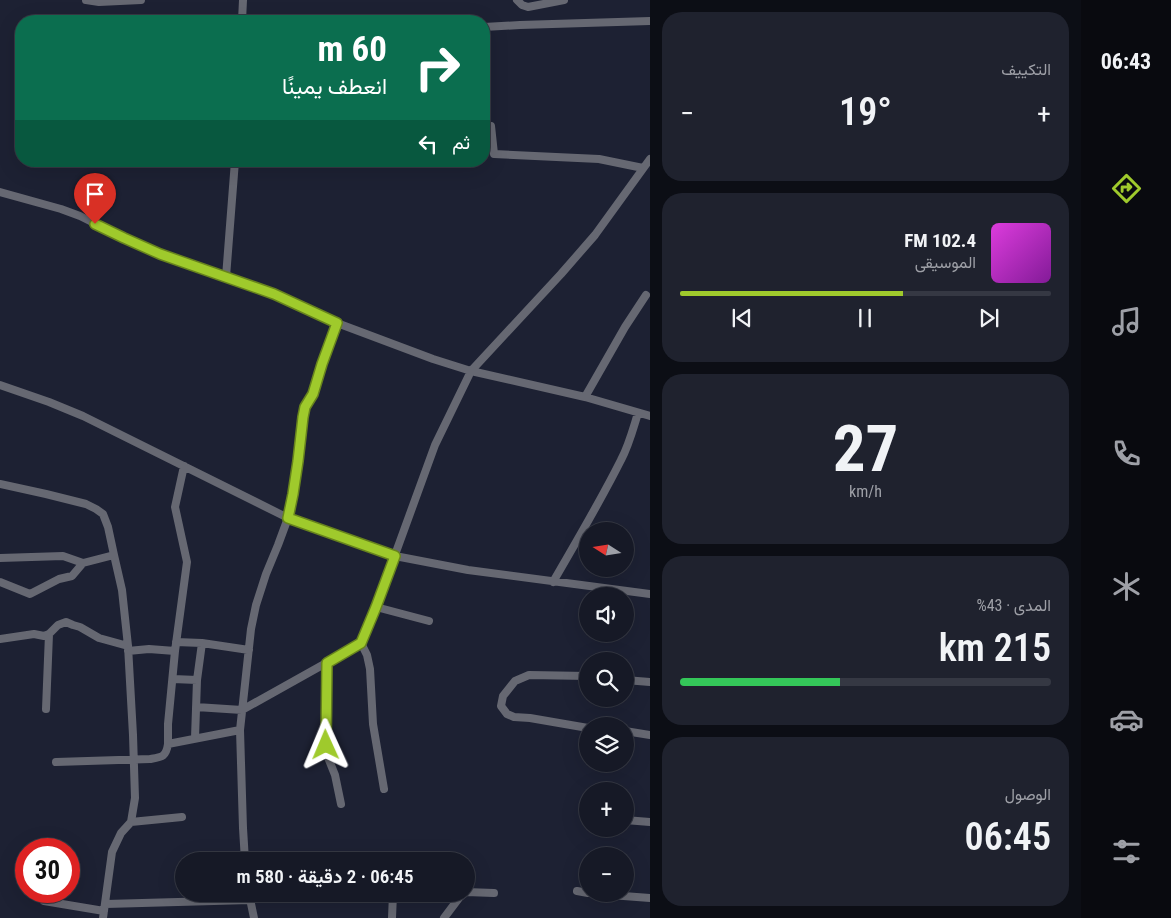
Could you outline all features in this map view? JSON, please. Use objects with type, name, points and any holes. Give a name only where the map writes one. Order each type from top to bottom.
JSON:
[{"type":"street","points":[[86,0],[99,2],[142,0]]},
{"type":"street","points":[[243,15],[244,0]]},
{"type":"street","points":[[517,0],[522,5],[528,7],[564,0]]},
{"type":"street","points":[[490,27],[650,21]]},
{"type":"street","points":[[491,126],[494,154],[599,158],[643,168]]},
{"type":"street","points":[[196,707],[242,710],[361,643],[435,445],[472,371],[595,235],[650,159]]},
{"type":"street","points":[[226,277],[235,167]]},
{"type":"street","points":[[0,192],[80,216],[160,254],[274,294],[337,323],[433,358],[472,371],[585,397],[650,416]]},
{"type":"street","points":[[585,397],[625,327],[646,295]]},
{"type":"street","points":[[244,852],[240,730],[251,629],[256,604],[266,574],[288,518],[305,407],[313,394],[337,323]]},
{"type":"street","points":[[0,385],[83,416],[288,518],[395,556],[468,570],[650,594]]},
{"type":"street","points":[[553,582],[621,460],[638,413]]},
{"type":"street","points":[[56,762],[150,759],[162,756],[166,752],[175,651],[187,562],[175,507],[184,466]]},
{"type":"street","points":[[0,484],[96,508],[103,514],[108,528],[122,590],[128,648],[135,798],[131,822],[120,833],[112,852],[104,911]]},
{"type":"street","points":[[0,558],[63,556],[83,563],[114,555]]},
{"type":"street","points":[[0,582],[30,594],[60,579],[72,576],[83,563]]},
{"type":"street","points":[[376,607],[429,621]]},
{"type":"street","points":[[0,639],[34,634],[44,636],[49,634],[58,625],[66,622],[80,627],[99,638],[128,648],[175,651]]},
{"type":"street","points":[[46,708],[49,634]]},
{"type":"street","points":[[176,642],[202,643],[249,650]]},
{"type":"street","points":[[195,738],[197,680],[202,643]]},
{"type":"street","points":[[361,643],[367,655],[370,669],[373,724],[384,789]]},
{"type":"street","points":[[327,663],[326,745],[341,804]]},
{"type":"street","points":[[579,676],[529,675],[515,681],[503,696],[501,706],[507,714],[514,717],[579,726]]},
{"type":"street","points":[[172,679],[197,680]]},
{"type":"street","points":[[634,681],[650,682]]},
{"type":"street","points":[[168,744],[240,730]]},
{"type":"street","points":[[634,732],[650,735]]},
{"type":"street","points":[[131,822],[182,817]]},
{"type":"street","points":[[634,821],[650,822]]},
{"type":"street","points":[[475,893],[494,893]]},
{"type":"street","points":[[634,897],[650,898]]},
{"type":"street","points":[[56,903],[104,911],[198,902]]},
{"type":"street","points":[[251,902],[254,918]]},
{"type":"street","points":[[392,918],[393,902]]},
{"type":"street","points":[[444,918],[456,902]]},
{"type":"route","points":[[95,224],[160,254],[274,294],[337,323],[313,394],[305,407],[288,518],[395,556],[361,643],[327,663],[326,745]]}]
